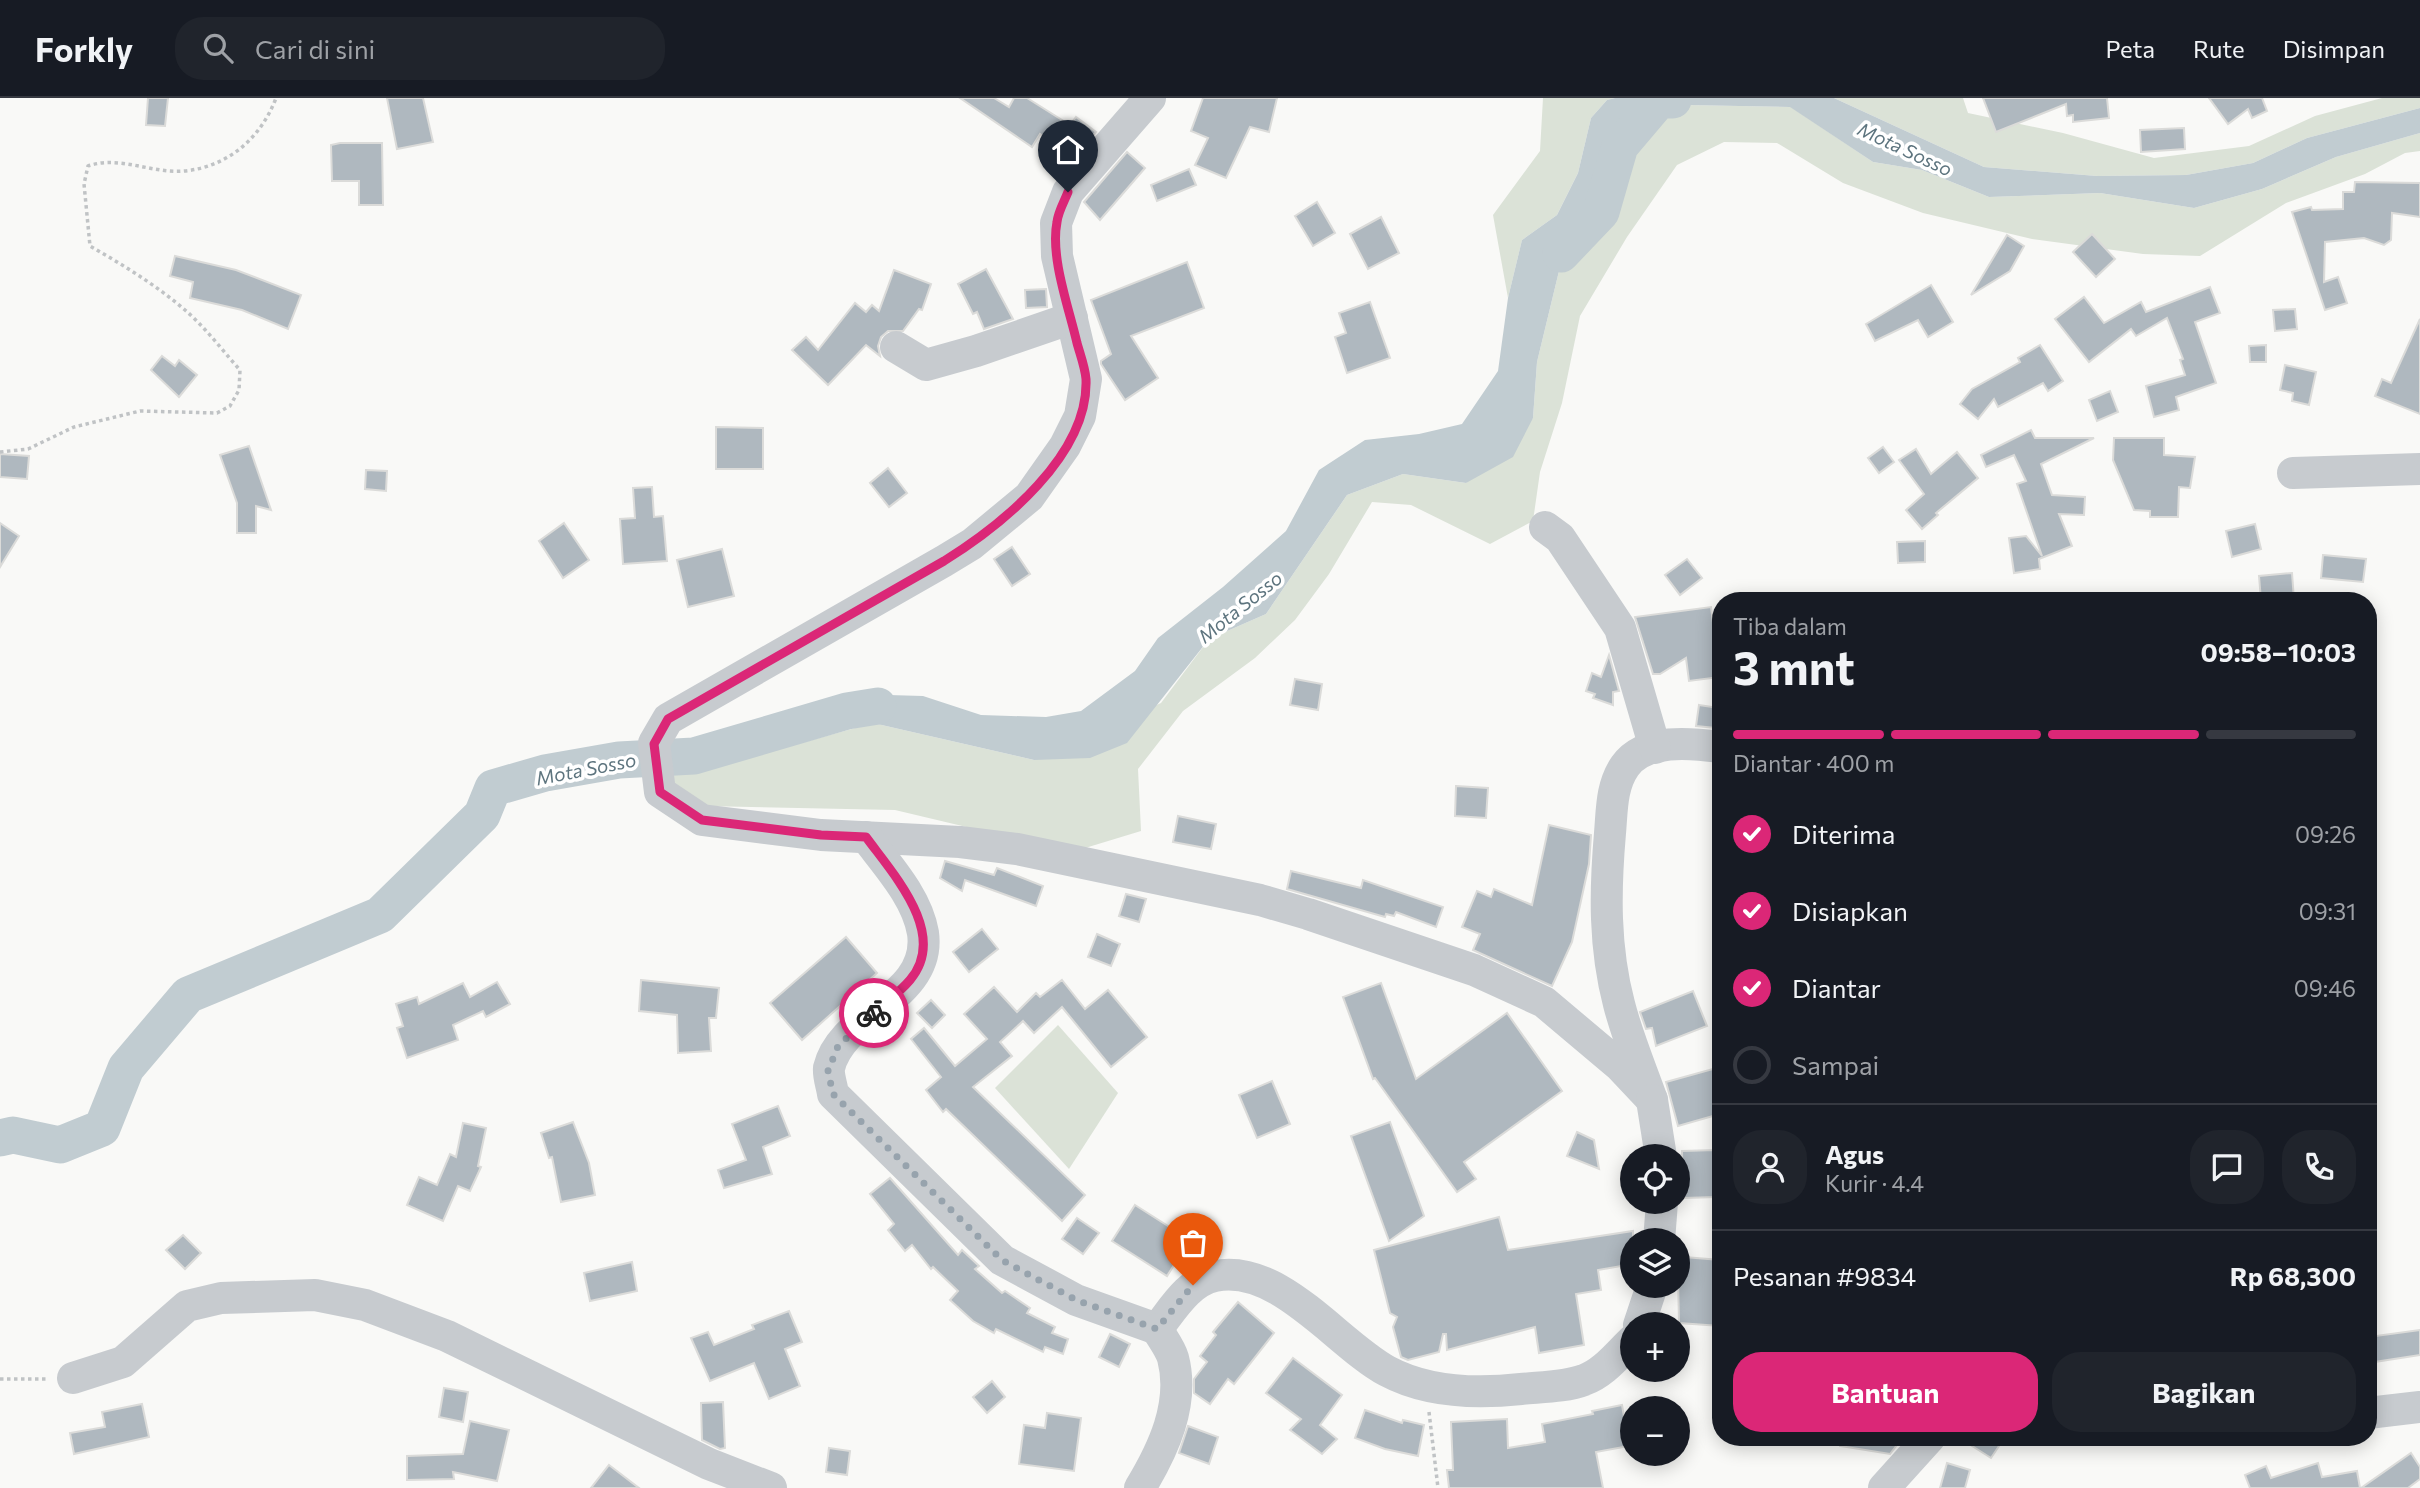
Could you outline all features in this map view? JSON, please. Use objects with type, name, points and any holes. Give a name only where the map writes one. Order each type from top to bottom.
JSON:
[{"type":"street","points":[[1150,98],[1068,192],[1056,223],[1057,256],[1086,379],[1080,416],[1065,446],[1029,497],[972,544],[668,719],[654,744],[660,792],[702,820],[821,835],[960,842],[1017,849],[1260,900],[1308,914],[1474,970],[1544,1002],[1620,1066],[1652,1100]]},
{"type":"street","points":[[896,347],[926,365],[1072,318]]},
{"type":"street","points":[[2293,473],[2420,468]]},
{"type":"street","points":[[1545,527],[1560,538],[1620,628],[1655,748]]},
{"type":"street","points":[[1659,1144],[1652,1100],[1619,1004],[1607,937],[1606,884],[1614,792],[1626,765],[1644,751],[1675,743],[1712,746]]},
{"type":"street","points":[[866,837],[910,898],[923,933],[921,959],[911,979],[838,1046],[828,1071],[833,1094],[1002,1260],[1076,1300],[1157,1329],[1173,1356],[1175,1382],[1171,1424],[1160,1455],[1140,1488]]},
{"type":"street","points":[[1157,1329],[1193,1285],[1215,1276],[1239,1277],[1268,1284],[1307,1309],[1386,1371],[1427,1386],[1480,1394],[1583,1381],[1603,1370],[1620,1353]]},
{"type":"street","points":[[73,1378],[123,1362],[187,1306],[221,1298],[315,1295],[365,1305],[447,1336],[709,1464],[771,1488]]},
{"type":"street","points":[[2377,1412],[2420,1407]]},
{"type":"street","points":[[1884,1488],[1922,1446]]},
{"type":"path","points":[[0,452],[28,449],[74,427],[140,411],[217,413],[230,406],[239,390],[240,370],[185,310],[123,265],[90,246],[84,184],[88,166],[103,161],[184,171],[230,158],[269,116],[276,98]]},
{"type":"path","points":[[0,1379],[18,1381],[73,1378]]},
{"type":"path","points":[[1427,1386],[1438,1488]]},
{"type":"shaded area","points":[[1543,98],[1615,98],[1607,100],[1591,118],[1578,173],[1557,215],[1522,240],[1508,298],[1493,215],[1540,151]]},
{"type":"shaded area","points":[[1834,98],[1963,98],[1968,113],[2063,133],[2154,158],[2249,146],[2315,116],[2382,98],[2420,98],[2420,108],[2307,138],[2253,163],[2186,175],[2097,176],[1984,167]]},
{"type":"shaded area","points":[[1685,105],[1791,107],[1873,162],[1922,170],[1989,197],[2100,193],[2194,208],[2262,189],[2336,157],[2420,133],[2420,151],[2405,153],[2365,174],[2286,203],[2200,256],[2143,254],[2032,239],[1923,213],[1843,183],[1777,143],[1724,142],[1677,165],[1627,237],[1580,316],[1562,403],[1540,472],[1533,521],[1490,544],[1411,505],[1372,502],[1329,574],[1295,620],[1255,658],[1183,711],[1138,769],[1141,831],[1072,852],[895,810],[703,806],[673,789],[669,768],[751,757],[873,723],[1034,760],[1161,703],[1209,639],[1266,614],[1347,495],[1403,474],[1466,483],[1533,418],[1537,362],[1559,271],[1592,236],[1601,175],[1620,134]]},
{"type":"shaded area","points":[[1058,1025],[1118,1093],[1069,1169],[995,1088]]},
{"type":"water","points":[[1834,98],[1984,167],[2097,176],[2186,175],[2253,163],[2307,138],[2420,108],[2420,133],[2336,157],[2262,189],[2194,208],[2100,193],[1989,197],[1922,170],[1873,162],[1790,107],[1685,105],[1620,134],[1601,175],[1592,236],[1559,271],[1537,362],[1533,418],[1513,457],[1466,483],[1403,474],[1347,495],[1266,614],[1209,639],[1127,743],[1090,758],[1034,760],[873,723],[802,712],[854,694],[923,696],[981,715],[1046,717],[1081,711],[1135,671],[1158,638],[1223,587],[1286,531],[1319,470],[1365,440],[1419,434],[1462,424],[1498,371],[1508,298],[1522,240],[1557,215],[1578,173],[1591,118],[1607,100]]},
{"type":"building","points":[[148,98],[168,98],[165,126],[146,125]]},
{"type":"building","points":[[387,98],[423,98],[433,142],[397,149]]},
{"type":"building","points":[[960,98],[994,98],[1009,107],[1014,98],[1027,98],[1070,125],[1076,117],[1096,132],[1074,158],[1040,134],[1032,147]]},
{"type":"building","points":[[1203,98],[1277,98],[1269,132],[1250,127],[1226,178],[1195,165],[1208,138],[1191,131]]},
{"type":"building","points":[[1983,98],[2107,98],[2109,118],[2073,122],[2073,115],[2067,116],[2066,104],[1996,132]]},
{"type":"building","points":[[2209,98],[2262,98],[2267,111],[2252,118],[2248,109],[2228,124]]},
{"type":"building","points":[[2184,128],[2185,149],[2141,152],[2140,130]]},
{"type":"building","points":[[382,143],[383,205],[359,205],[359,181],[332,181],[331,145]]},
{"type":"building","points":[[1127,152],[1145,168],[1100,220],[1084,202]]},
{"type":"building","points":[[1189,169],[1196,185],[1157,201],[1151,185]]},
{"type":"building","points":[[2355,182],[2420,183],[2420,217],[2392,213],[2391,240],[2384,245],[2364,238],[2325,242],[2324,282],[2338,277],[2347,303],[2325,310],[2292,212],[2311,207],[2312,210],[2343,209],[2343,192],[2354,192]]},
{"type":"building","points":[[1317,202],[1335,233],[1313,246],[1295,216]]},
{"type":"building","points":[[1381,217],[1399,253],[1368,269],[1350,234]]},
{"type":"building","points":[[2092,234],[2115,259],[2096,277],[2073,252]]},
{"type":"building","points":[[2007,235],[2024,246],[2010,271],[1971,295]]},
{"type":"building","points":[[175,256],[236,270],[301,295],[288,329],[242,310],[190,298],[193,282],[170,276]]},
{"type":"building","points":[[1187,262],[1204,308],[1131,336],[1158,378],[1125,400],[1101,364],[1101,361],[1111,354],[1091,300]]},
{"type":"building","points":[[986,269],[1013,319],[984,329],[977,312],[973,314],[958,284]]},
{"type":"building","points":[[894,270],[931,284],[922,310],[919,309],[903,331],[888,331],[881,337],[878,346],[880,356],[866,345],[828,385],[792,350],[806,337],[818,350],[855,303],[866,312],[872,305],[879,311]]},
{"type":"building","points":[[1931,285],[1953,322],[1928,337],[1918,320],[1875,341],[1866,324]]},
{"type":"building","points":[[2210,287],[2220,313],[2195,322],[2216,383],[2176,397],[2179,410],[2154,417],[2146,386],[2185,375],[2180,360],[2183,359],[2167,318],[2136,336],[2131,329],[2089,362],[2055,319],[2084,297],[2104,323],[2141,302],[2146,312]]},
{"type":"building","points":[[1046,289],[1047,307],[1026,308],[1025,290]]},
{"type":"building","points":[[1370,302],[1390,358],[1347,373],[1335,337],[1346,333],[1339,313]]},
{"type":"building","points":[[2295,309],[2297,329],[2275,331],[2273,310]]},
{"type":"building","points":[[2420,319],[2420,414],[2375,396],[2382,379],[2391,383]]},
{"type":"building","points":[[2040,345],[2063,381],[2048,391],[2043,383],[1998,407],[1994,399],[1978,419],[1960,404],[1972,389],[2020,362],[2018,358]]},
{"type":"building","points":[[2266,345],[2266,362],[2250,362],[2249,346]]},
{"type":"building","points":[[162,356],[175,366],[179,360],[197,375],[179,397],[151,370]]},
{"type":"building","points":[[2285,365],[2316,372],[2309,405],[2292,401],[2293,393],[2280,390]]},
{"type":"building","points":[[2110,391],[2118,412],[2097,421],[2089,400]]},
{"type":"building","points":[[716,427],[763,428],[763,469],[716,469]]},
{"type":"building","points":[[2031,430],[2035,438],[2094,438],[2041,464],[2052,495],[2085,497],[2084,515],[2059,514],[2072,546],[2039,559],[2040,569],[2014,573],[2009,538],[2026,536],[2042,556],[2017,484],[2026,481],[2014,455],[1986,467],[1981,455]]},
{"type":"building","points":[[2114,438],[2164,438],[2164,455],[2195,457],[2190,488],[2179,487],[2178,517],[2150,517],[2150,511],[2134,510],[2113,460]]},
{"type":"building","points":[[249,446],[271,510],[256,506],[256,533],[237,533],[237,503],[220,455]]},
{"type":"building","points":[[1883,447],[1894,462],[1879,473],[1868,458]]},
{"type":"building","points":[[1916,449],[1931,474],[1957,452],[1978,478],[1936,513],[1938,515],[1922,529],[1906,510],[1924,494],[1899,460]]},
{"type":"building","points":[[0,454],[29,456],[27,479],[0,477]]},
{"type":"building","points":[[888,468],[907,493],[889,507],[870,483]]},
{"type":"building","points":[[366,470],[387,471],[386,491],[365,489]]},
{"type":"building","points":[[652,487],[654,517],[663,516],[667,561],[623,564],[620,519],[635,518],[633,488]]},
{"type":"building","points":[[0,523],[19,536],[0,567]]},
{"type":"building","points":[[564,523],[589,560],[563,578],[539,541]]},
{"type":"building","points":[[2255,524],[2261,549],[2232,557],[2226,531]]},
{"type":"building","points":[[1925,541],[1925,562],[1898,563],[1897,542]]},
{"type":"building","points":[[1012,547],[1030,574],[1012,586],[994,559]]},
{"type":"building","points":[[722,549],[734,596],[688,607],[677,560]]},
{"type":"building","points":[[2323,555],[2366,559],[2363,582],[2321,578]]},
{"type":"building","points":[[1687,559],[1702,578],[1680,595],[1665,575]]},
{"type":"building","points":[[2292,573],[2293,592],[2260,592],[2259,576]]},
{"type":"building","points":[[1711,607],[1712,678],[1689,681],[1686,658],[1660,674],[1653,674],[1635,617]]},
{"type":"building","points":[[1609,655],[1619,691],[1613,692],[1613,705],[1593,698],[1595,694],[1586,691],[1592,673],[1601,677]]},
{"type":"building","points":[[1295,679],[1322,684],[1318,710],[1290,705]]},
{"type":"building","points":[[1699,705],[1712,707],[1712,728],[1696,726]]},
{"type":"building","points":[[1456,786],[1488,788],[1486,818],[1455,816]]},
{"type":"building","points":[[1178,816],[1216,824],[1211,849],[1173,842]]},
{"type":"building","points":[[1549,825],[1591,835],[1589,864],[1572,942],[1552,986],[1473,950],[1480,934],[1462,927],[1477,891],[1491,897],[1494,889],[1532,905]]},
{"type":"building","points":[[945,861],[994,875],[997,868],[1043,886],[1036,906],[965,880],[962,891],[940,878]]},
{"type":"building","points":[[1291,871],[1361,888],[1363,880],[1443,907],[1436,927],[1396,912],[1394,916],[1386,914],[1385,917],[1287,889]]},
{"type":"building","points":[[1126,894],[1146,899],[1139,922],[1119,916]]},
{"type":"building","points":[[982,929],[998,949],[969,972],[953,952]]},
{"type":"building","points":[[1097,934],[1120,944],[1111,966],[1088,957]]},
{"type":"building","points":[[846,937],[877,973],[802,1040],[770,1003]]},
{"type":"building","points":[[641,980],[719,988],[716,1018],[709,1018],[711,1051],[678,1053],[677,1015],[639,1011]]},
{"type":"building","points":[[1062,980],[1085,1009],[1108,990],[1147,1037],[1111,1067],[1062,1007],[1034,1033],[1023,1021],[1000,1042],[1012,1056],[973,1087],[1085,1195],[1062,1221],[946,1109],[943,1112],[926,1090],[941,1077],[911,1039],[924,1028],[955,1066],[987,1039],[964,1014],[994,987],[1017,1012],[1036,993],[1040,997]]},
{"type":"building","points":[[497,982],[510,1004],[486,1017],[483,1011],[453,1025],[458,1040],[407,1058],[397,1028],[403,1026],[396,1004],[417,997],[419,1004],[463,983],[470,997]]},
{"type":"building","points":[[1381,983],[1416,1079],[1507,1013],[1562,1091],[1464,1162],[1476,1179],[1457,1192],[1375,1078],[1373,1079],[1343,997]]},
{"type":"building","points":[[1693,991],[1707,1026],[1656,1046],[1652,1028],[1646,1029],[1640,1012]]},
{"type":"building","points":[[931,1000],[945,1015],[932,1028],[917,1013]]},
{"type":"building","points":[[1712,1069],[1712,1116],[1678,1126],[1666,1082]]},
{"type":"building","points":[[1272,1081],[1290,1124],[1257,1138],[1239,1095]]},
{"type":"building","points":[[778,1106],[790,1136],[763,1147],[772,1174],[724,1188],[718,1170],[746,1160],[732,1124]]},
{"type":"building","points":[[573,1122],[589,1163],[595,1195],[561,1202],[552,1157],[549,1158],[541,1133]]},
{"type":"building","points":[[1390,1122],[1424,1216],[1389,1241],[1351,1136]]},
{"type":"building","points":[[463,1123],[486,1128],[478,1166],[481,1167],[470,1191],[458,1186],[443,1221],[407,1205],[419,1177],[437,1185],[450,1154],[456,1157]]},
{"type":"building","points":[[1577,1132],[1594,1140],[1599,1169],[1567,1156]]},
{"type":"building","points":[[1712,1150],[1712,1197],[1690,1198],[1690,1151]]},
{"type":"building","points":[[890,1178],[958,1255],[962,1250],[979,1266],[975,1269],[1002,1293],[1005,1291],[1030,1308],[1027,1313],[1055,1327],[1052,1333],[1068,1339],[1063,1354],[1045,1347],[1043,1352],[996,1329],[994,1333],[973,1321],[950,1300],[958,1291],[933,1267],[931,1269],[912,1245],[905,1251],[888,1230],[894,1224],[870,1194]]},
{"type":"building","points":[[1135,1205],[1190,1240],[1167,1276],[1112,1241]]},
{"type":"building","points":[[1499,1217],[1508,1250],[1620,1233],[1620,1266],[1598,1270],[1601,1290],[1576,1294],[1584,1345],[1539,1353],[1535,1327],[1447,1350],[1446,1334],[1443,1334],[1439,1352],[1408,1360],[1401,1357],[1393,1327],[1397,1317],[1390,1313],[1374,1250]]},
{"type":"building","points":[[1077,1218],[1099,1233],[1083,1254],[1062,1239]]},
{"type":"building","points":[[183,1235],[201,1253],[185,1269],[166,1250]]},
{"type":"building","points":[[1690,1258],[1712,1259],[1712,1325],[1690,1324],[1690,1312],[1679,1312],[1678,1298],[1690,1298]]},
{"type":"building","points":[[632,1262],[637,1291],[590,1301],[584,1273]]},
{"type":"building","points":[[1238,1302],[1274,1333],[1234,1384],[1228,1379],[1210,1404],[1194,1393],[1194,1379],[1207,1362],[1200,1356],[1216,1335],[1213,1332]]},
{"type":"building","points":[[789,1311],[802,1342],[785,1349],[800,1386],[769,1399],[754,1363],[710,1381],[691,1338],[708,1332],[714,1345],[754,1329],[752,1325]]},
{"type":"building","points":[[2420,1330],[2420,1355],[2377,1362],[2377,1336]]},
{"type":"building","points":[[1110,1334],[1130,1344],[1119,1367],[1099,1357]]},
{"type":"building","points":[[1293,1358],[1342,1395],[1320,1425],[1337,1439],[1322,1454],[1290,1430],[1301,1419],[1266,1393]]},
{"type":"building","points":[[992,1381],[1005,1397],[987,1413],[973,1397]]},
{"type":"building","points":[[444,1388],[468,1392],[463,1422],[439,1417]]},
{"type":"building","points":[[723,1402],[725,1448],[720,1449],[702,1440],[701,1403]]},
{"type":"building","points":[[142,1404],[149,1437],[74,1454],[70,1433],[105,1427],[102,1412]]},
{"type":"building","points":[[1620,1405],[1620,1448],[1596,1452],[1603,1488],[1449,1488],[1447,1470],[1453,1470],[1451,1422],[1507,1419],[1508,1448],[1545,1442],[1542,1424],[1593,1414],[1592,1411]]},
{"type":"building","points":[[1365,1410],[1402,1423],[1403,1420],[1424,1425],[1418,1456],[1385,1449],[1355,1438]]},
{"type":"building","points":[[1047,1413],[1081,1418],[1074,1471],[1019,1464],[1024,1425],[1045,1428]]},
{"type":"building","points":[[470,1421],[509,1430],[497,1481],[453,1472],[454,1479],[407,1480],[407,1456],[463,1454]]},
{"type":"building","points":[[1188,1426],[1218,1437],[1209,1464],[1179,1453]]},
{"type":"building","points":[[1840,1446],[1896,1446],[1890,1454]]},
{"type":"building","points":[[1972,1446],[1999,1446],[1991,1458]]},
{"type":"building","points":[[829,1448],[850,1451],[847,1475],[826,1472]]},
{"type":"building","points":[[2411,1453],[2420,1467],[2420,1479],[2408,1488],[2361,1488]]},
{"type":"building","points":[[1947,1463],[1970,1470],[1965,1488],[1940,1488]]},
{"type":"building","points":[[2318,1463],[2322,1477],[2357,1471],[2360,1488],[2250,1488],[2245,1475],[2266,1466],[2271,1478]]},
{"type":"building","points":[[609,1465],[639,1488],[591,1488]]},
{"type":"waterway","name":"Mota Sosso","points":[[1561,254],[1601,212],[1620,146],[1659,100],[1673,100]]},
{"type":"waterway","name":"Mota Sosso","points":[[0,1138],[13,1135],[60,1145],[102,1128],[126,1068],[188,995],[380,915],[482,815],[493,788],[545,773],[619,760],[694,756],[847,711],[878,706]]},
{"type":"way so far","points":[[874,1013],[838,1046],[828,1071],[833,1094],[1002,1260],[1076,1300],[1157,1329],[1193,1285]]},
{"type":"route","points":[[874,1013],[911,979],[921,959],[923,933],[910,898],[866,837],[781,831],[702,820],[660,792],[654,744],[668,719],[972,544],[1029,497],[1065,446],[1080,416],[1086,379],[1057,256],[1056,223],[1068,192]]}]
